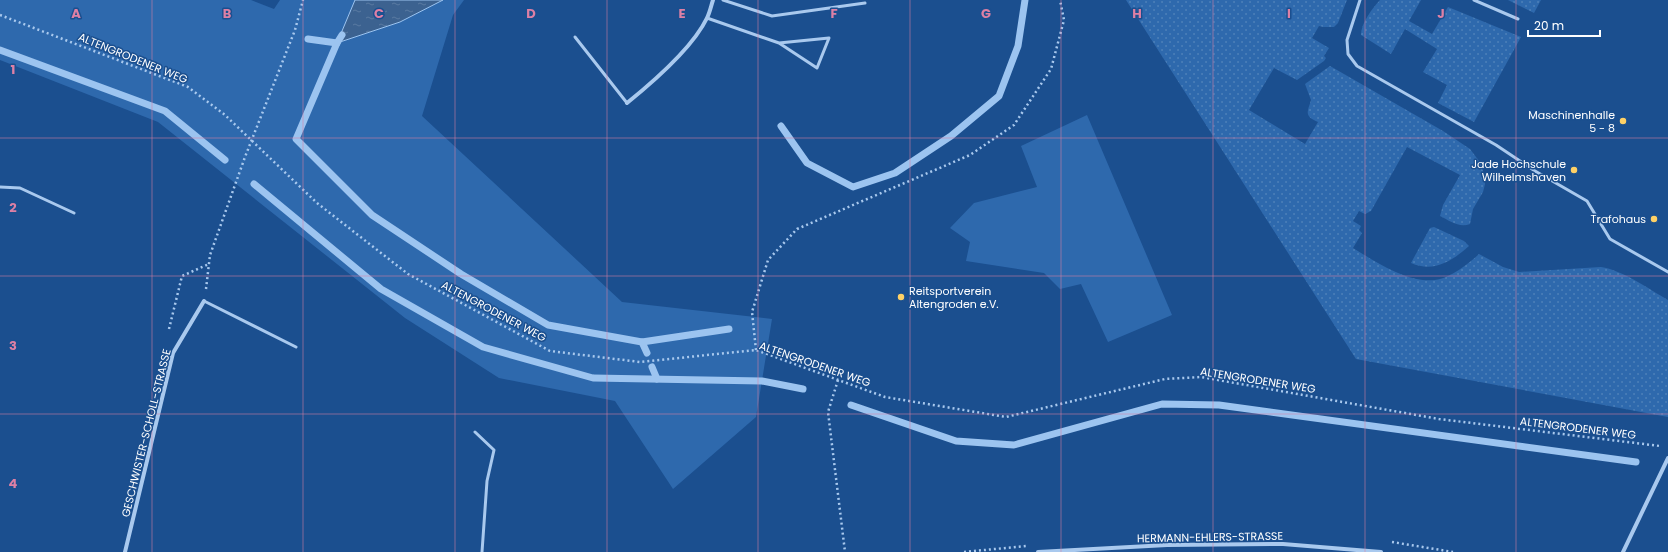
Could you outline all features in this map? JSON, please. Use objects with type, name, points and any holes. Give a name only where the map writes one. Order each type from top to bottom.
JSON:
[{"type":"street","points":[[627,103],[658,77],[693,40],[707,18],[713,0]]},
{"type":"street","name":"GESCHWISTER-SCHOLL-STRASSE","points":[[125,552],[173,353],[204,301]]},
{"type":"street","points":[[1623,552],[1668,458]]},
{"type":"street","name":"HERMANN-EHLERS-STRASSE","points":[[1038,552],[1167,545],[1283,544],[1381,552]]},
{"type":"lane","points":[[723,0],[772,16],[865,3]]},
{"type":"lane","points":[[1360,0],[1347,40],[1348,54],[1358,66],[1496,145],[1535,171],[1587,201],[1610,239],[1668,272]]},
{"type":"lane","points":[[1474,0],[1518,19]]},
{"type":"lane","points":[[707,18],[779,43],[817,68],[829,38],[779,43]]},
{"type":"lane","points":[[575,37],[627,103]]},
{"type":"lane","points":[[0,187],[20,188],[74,213]]},
{"type":"lane","points":[[204,301],[296,347]]},
{"type":"lane","points":[[475,432],[494,450],[487,481],[482,552]]},
{"type":"path","points":[[204,301],[210,255],[245,157],[295,30],[303,0]]},
{"type":"path","points":[[756,350],[752,312],[768,260],[797,229],[970,155],[1014,125],[1051,69],[1064,20],[1060,0]]},
{"type":"path","name":"ALTENGRODENER WEG","points":[[0,15],[188,87],[225,115],[317,203],[408,274],[550,351],[640,362],[756,350],[885,397],[1006,417],[1165,378],[1201,377],[1439,419],[1661,446]]},
{"type":"path","points":[[838,380],[828,412],[846,552]]},
{"type":"shaded area","points":[[0,0],[251,0],[274,9],[280,0],[464,0],[453,15],[422,116],[622,302],[772,319],[756,417],[673,489],[615,401],[499,378],[405,318],[158,122],[0,60]]},
{"type":"shaded area","points":[[1126,0],[1347,0],[1338,23],[1334,27],[1319,26],[1312,38],[1329,48],[1324,56],[1326,58],[1324,61],[1297,80],[1274,68],[1249,110],[1305,144],[1318,122],[1310,118],[1308,115],[1311,100],[1305,84],[1330,66],[1443,131],[1470,149],[1482,165],[1485,184],[1483,192],[1473,209],[1470,224],[1458,225],[1451,222],[1440,216],[1443,205],[1460,175],[1407,147],[1371,211],[1365,214],[1359,211],[1353,221],[1361,226],[1359,230],[1362,233],[1353,248],[1403,275],[1424,280],[1441,279],[1453,274],[1479,254],[1503,267],[1519,272],[1601,267],[1618,272],[1635,280],[1668,300],[1668,417],[1356,359]]},
{"type":"shaded area","points":[[1380,0],[1421,0],[1409,21],[1432,34],[1448,7],[1521,37],[1474,122],[1438,103],[1447,85],[1423,72],[1437,49],[1405,29],[1391,54],[1361,35],[1361,30],[1365,21]]},
{"type":"shaded area","points":[[1508,0],[1541,0],[1534,13]]},
{"type":"shaded area","points":[[1087,115],[1172,315],[1108,342],[1081,284],[1060,289],[1044,273],[966,261],[970,242],[950,228],[974,203],[1037,187],[1021,146]]},
{"type":"shaded area","points":[[1434,227],[1464,241],[1469,246],[1449,261],[1442,264],[1427,267],[1411,263],[1430,228]]},
{"type":"water","points":[[355,0],[443,0],[400,22],[337,43]]},
{"type":"waterway","points":[[781,126],[807,163],[853,187],[895,173],[951,136],[999,96],[1018,46],[1025,0]]},
{"type":"waterway","points":[[342,35],[337,43],[296,139],[372,215],[461,274],[548,325],[642,342],[647,353]]},
{"type":"waterway","points":[[308,39],[337,43]]},
{"type":"waterway","points":[[0,50],[165,111],[225,160]]},
{"type":"waterway","points":[[254,184],[381,289],[483,347],[593,378],[762,381],[803,389]]},
{"type":"waterway","points":[[642,342],[729,329]]},
{"type":"waterway","points":[[652,367],[657,379]]},
{"type":"waterway","points":[[851,405],[956,441],[1014,445],[1162,404],[1219,405],[1636,462]]},
{"type":"place","name":"Maschinenhalle 5 - 8","points":[[1623,121]]},
{"type":"place","name":"Jade Hochschule Wilhelmshaven","points":[[1574,170]]},
{"type":"place","name":"Trafohaus","points":[[1654,219]]},
{"type":"place","name":"Reitsportverein Altengroden e.V.","points":[[901,297]]}]
